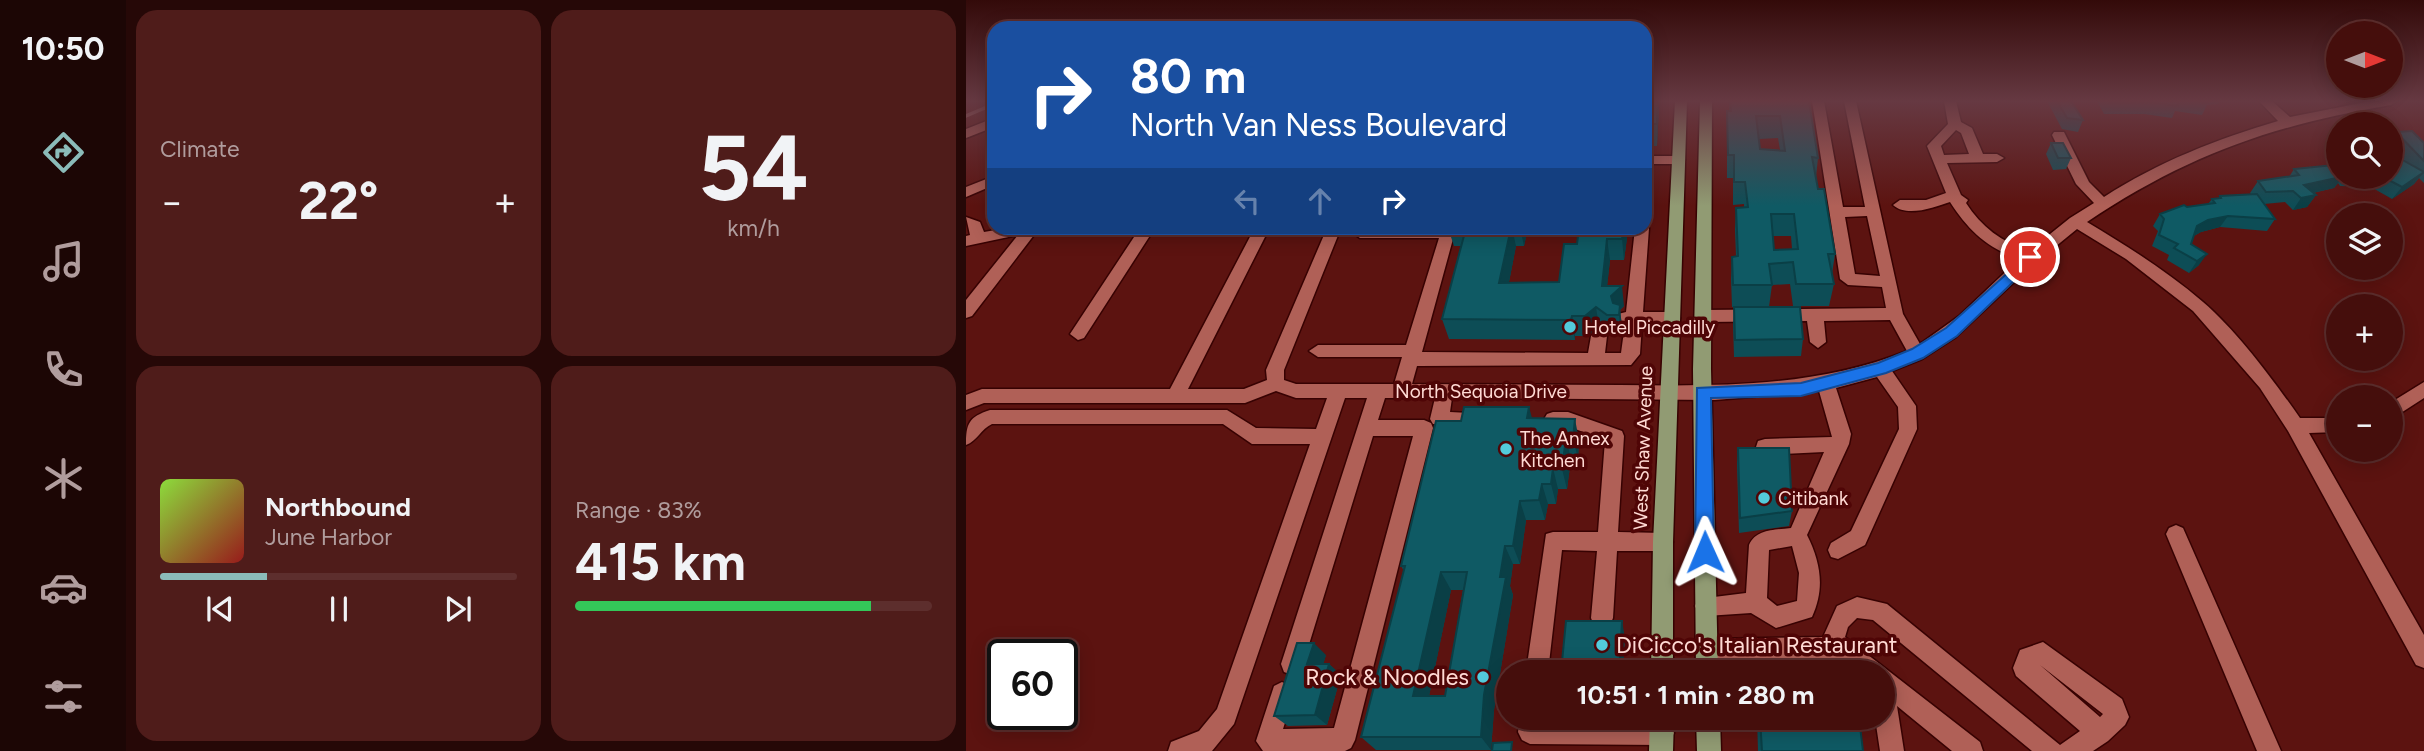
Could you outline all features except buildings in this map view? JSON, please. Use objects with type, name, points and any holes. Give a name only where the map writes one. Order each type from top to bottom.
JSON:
[{"type":"main road","name":"West Shaw Avenue","points":[[1679,136],[1672,318],[1686,392],[1706,606],[1707,660]]},
{"type":"main road","points":[[1694,136],[1694,150],[1706,191]]},
{"type":"main road","name":"West Shaw Avenue","points":[[1662,660],[1663,542],[1686,392],[1703,316],[1706,136]]},
{"type":"main road","points":[[1708,730],[1709,751]]},
{"type":"street","points":[[1824,136],[1848,279],[1889,282]]},
{"type":"street","points":[[1858,136],[1895,314],[1917,353]]},
{"type":"street","points":[[1941,136],[1934,146],[1952,196],[1993,243],[2004,250],[2030,257]]},
{"type":"street","points":[[1969,136],[1978,159]]},
{"type":"street","points":[[2060,136],[2083,184],[2101,202]]},
{"type":"street","name":"North Sequoia Drive","points":[[1276,384],[1296,391],[1584,392],[1786,391],[1826,385],[1881,369],[1917,353],[1952,332],[2030,257],[2101,202],[2139,179],[2207,148],[2244,136]]},
{"type":"street","points":[[1939,159],[1997,158]]},
{"type":"street","points":[[1652,160],[1678,160]]},
{"type":"street","points":[[966,192],[987,183]]},
{"type":"street","points":[[1899,205],[1927,205],[1952,196]]},
{"type":"street","points":[[1837,212],[1874,211]]},
{"type":"street","points":[[2075,221],[2131,255],[2199,307],[2266,383],[2295,426],[2424,657]]},
{"type":"street","points":[[966,222],[975,225],[972,240],[998,235]]},
{"type":"street","points":[[966,312],[1021,235]]},
{"type":"street","points":[[1078,334],[1143,235]]},
{"type":"street","points":[[1175,396],[1258,235]]},
{"type":"street","points":[[966,403],[982,396],[1245,396],[1276,384],[1275,370],[1331,235]]},
{"type":"street","points":[[1401,391],[1447,235]]},
{"type":"street","points":[[1318,351],[1625,360],[1631,354],[1629,318],[1641,235]]},
{"type":"street","points":[[1703,316],[1895,314]]},
{"type":"street","points":[[1815,315],[1818,342]]},
{"type":"street","points":[[1629,318],[1672,318]]},
{"type":"street","points":[[1584,392],[1599,336]]},
{"type":"street","points":[[1838,550],[1858,538],[1908,429],[1907,406],[1881,369]]},
{"type":"street","points":[[1797,536],[1767,540],[1759,545],[1756,602],[1763,610],[1776,617],[1804,610],[1810,588],[1806,555],[1797,536],[1811,498],[1840,443],[1841,422],[1826,385]]},
{"type":"street","points":[[2403,404],[2424,389]]},
{"type":"street","points":[[1180,751],[1199,748],[1216,733],[1226,716],[1338,391]]},
{"type":"street","points":[[1378,391],[1268,741],[1343,740],[1431,424],[1446,391]]},
{"type":"street","points":[[966,437],[977,423],[990,417],[1227,417],[1252,436],[1323,437]]},
{"type":"street","points":[[1367,428],[1503,419]]},
{"type":"street","points":[[1529,419],[1568,419],[1615,436],[1602,618]]},
{"type":"street","points":[[2295,426],[2326,425]]},
{"type":"street","points":[[1765,447],[1840,443]]},
{"type":"street","points":[[2176,534],[2269,751]]},
{"type":"street","points":[[1538,660],[1553,541],[1663,542]]},
{"type":"street","points":[[1706,606],[1756,602]]},
{"type":"street","points":[[1837,648],[1839,621],[1849,608],[1860,605],[1879,611],[2051,751]]},
{"type":"street","points":[[1717,660],[1837,648],[1855,660]]},
{"type":"street","points":[[1895,690],[1971,751]]},
{"type":"street","points":[[1530,730],[1530,733],[1662,734]]},
{"type":"street","points":[[1889,730],[1892,751]]},
{"type":"street","points":[[2070,751],[2100,733]]},
{"type":"place","name":"Hotel Piccadilly","points":[[1570,327]]},
{"type":"place","name":"The Annex Kitchen","points":[[1506,449]]},
{"type":"place","name":"Citibank","points":[[1764,498]]},
{"type":"place","name":"DiCicco's Italian Restaurant","points":[[1602,645]]},
{"type":"place","name":"Rock & Noodles","points":[[1483,677]]},
{"type":"route","points":[[1705,552],[1702,392],[1786,391],[1826,385],[1881,369],[1917,353],[1952,332],[2030,257]]}]
